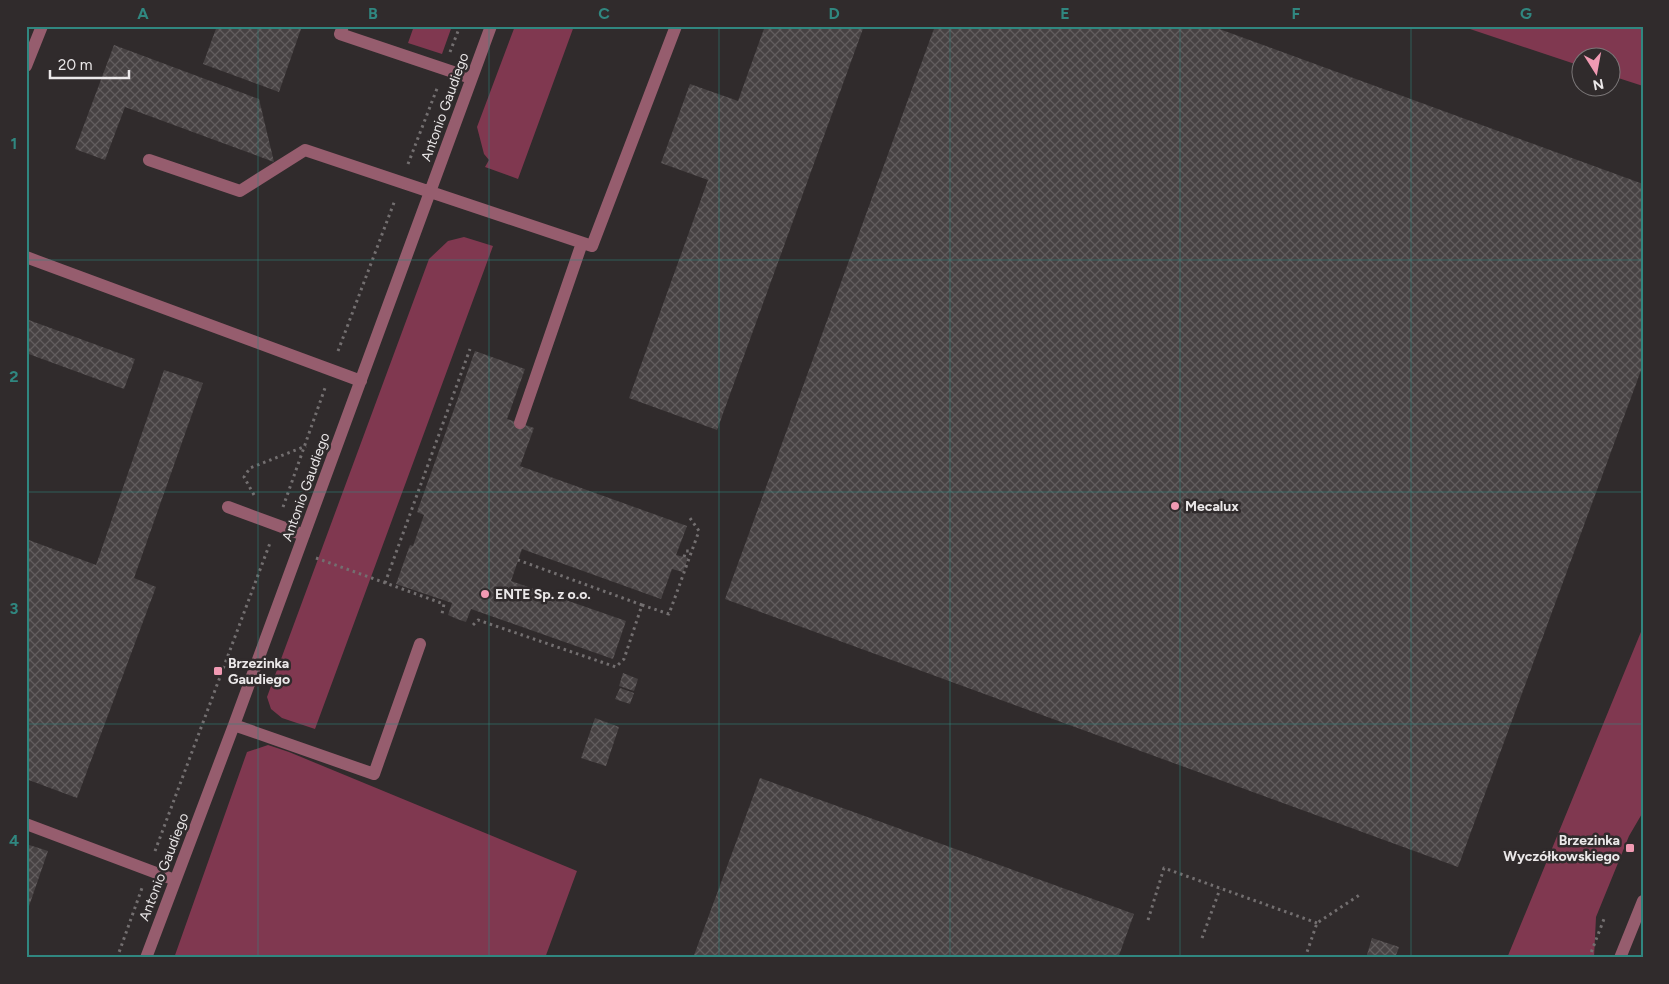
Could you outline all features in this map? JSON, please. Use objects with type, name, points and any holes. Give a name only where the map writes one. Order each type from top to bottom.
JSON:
[{"type":"street","points":[[26,66],[42,26]]},
{"type":"street","points":[[343,26],[340,34],[471,78]]},
{"type":"street","name":"Antonio Gaudiego","points":[[146,958],[234,725],[491,26]]},
{"type":"street","points":[[149,160],[240,191],[305,150],[592,246],[676,26]]},
{"type":"street","points":[[520,423],[582,243]]},
{"type":"street","points":[[26,256],[361,381]]},
{"type":"street","points":[[228,507],[304,535]]},
{"type":"street","points":[[234,725],[374,774],[420,644]]},
{"type":"street","points":[[26,824],[175,880]]},
{"type":"street","points":[[1620,958],[1643,901]]},
{"type":"path","points":[[449,54],[460,26]]},
{"type":"path","points":[[416,143],[438,84]]},
{"type":"path","points":[[342,341],[393,205]]},
{"type":"path","points":[[385,583],[470,349]]},
{"type":"path","points":[[275,503],[285,503],[321,400]]},
{"type":"path","points":[[259,499],[252,495],[244,477],[250,468],[306,446]]},
{"type":"path","points":[[518,560],[669,614],[699,530],[690,518]]},
{"type":"path","points":[[684,557],[686,552],[692,551]]},
{"type":"path","points":[[153,858],[265,556]]},
{"type":"path","points":[[316,558],[444,604],[442,614]]},
{"type":"path","points":[[473,625],[478,620],[616,667],[624,659],[642,605]]},
{"type":"path","points":[[1148,920],[1164,868],[1317,924]]},
{"type":"path","points":[[117,958],[144,883]]},
{"type":"path","points":[[1202,938],[1220,888]]},
{"type":"path","points":[[1304,958],[1317,924],[1361,894]]},
{"type":"path","points":[[1589,958],[1604,919]]},
{"type":"shaded area","points":[[414,26],[452,26],[442,54],[408,43]]},
{"type":"shaded area","points":[[515,26],[574,26],[518,179],[485,167],[489,160],[484,154],[477,127]]},
{"type":"shaded area","points":[[1461,26],[1643,26],[1643,86],[1622,79],[1622,48],[1572,48],[1572,63]]},
{"type":"shaded area","points":[[464,237],[493,246],[315,729],[282,718],[271,709],[267,697],[429,259],[448,241]]},
{"type":"shaded area","points":[[1643,627],[1643,812],[1629,836],[1596,917],[1594,958],[1507,958]]},
{"type":"shaded area","points":[[268,745],[577,871],[545,958],[174,958],[247,752]]},
{"type":"building","points":[[217,26],[302,26],[279,92],[203,64]]},
{"type":"building","points":[[765,26],[864,26],[717,430],[629,398],[708,180],[661,163],[690,84],[738,101]]},
{"type":"building","name":"Mecalux","points":[[935,26],[1211,26],[1643,184],[1643,365],[1458,867],[725,599]]},
{"type":"building","points":[[114,45],[259,99],[274,162],[125,107],[105,160],[75,149]]},
{"type":"building","points":[[26,319],[135,359],[124,389],[26,353]]},
{"type":"building","points":[[475,351],[525,369],[507,419],[534,428],[520,466],[687,526],[676,555],[688,558],[683,572],[672,569],[661,599],[522,549],[511,581],[626,621],[613,659],[471,609],[466,622],[457,619],[448,615],[452,603],[396,584],[410,545],[413,546],[424,515],[417,512]]},
{"type":"building","points":[[164,370],[203,383],[134,578],[156,587],[77,798],[26,779],[26,539],[96,565]]},
{"type":"building","points":[[623,673],[638,679],[634,691],[619,686]]},
{"type":"building","points":[[620,688],[634,693],[630,704],[615,699]]},
{"type":"building","points":[[595,718],[619,727],[606,766],[581,758]]},
{"type":"building","points":[[760,778],[1134,914],[1118,958],[693,958]]},
{"type":"building","points":[[26,844],[48,851],[27,912],[26,912]]},
{"type":"building","points":[[1372,938],[1399,947],[1395,958],[1366,958]]},
{"type":"place","name":"Mecalux","points":[[1175,506]]},
{"type":"place","name":"ENTE Sp. z o.o.","points":[[485,594]]},
{"type":"place","name":"Brzezinka Gaudiego","points":[[218,671]]},
{"type":"place","name":"Brzezinka Wyczółkowskiego","points":[[1630,848]]}]
